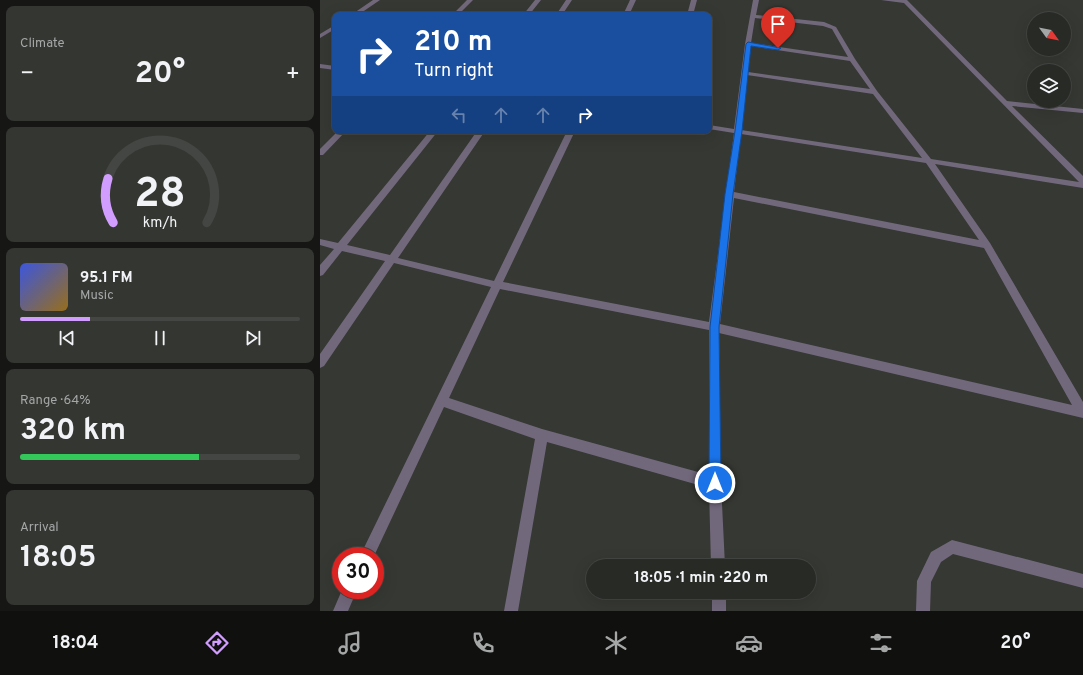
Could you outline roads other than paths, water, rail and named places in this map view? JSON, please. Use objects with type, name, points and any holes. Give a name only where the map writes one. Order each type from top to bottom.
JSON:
[{"type":"street","points":[[359,12],[377,0]]},
{"type":"street","points":[[458,12],[470,0]]},
{"type":"street","points":[[528,12],[538,0]]},
{"type":"street","points":[[561,12],[569,0]]},
{"type":"street","points":[[627,12],[633,0]]},
{"type":"street","points":[[691,12],[694,0]]},
{"type":"street","points":[[718,559],[715,483],[714,327],[744,74],[756,0]]},
{"type":"street","points":[[884,0],[905,1],[1083,181]]},
{"type":"street","points":[[754,16],[832,26],[852,59],[875,92],[928,160],[987,245],[1083,413]]},
{"type":"street","points":[[320,36],[332,29]]},
{"type":"street","points":[[748,44],[852,59]]},
{"type":"street","points":[[320,66],[332,68]]},
{"type":"street","points":[[744,74],[875,92]]},
{"type":"street","points":[[1006,103],[1083,111]]},
{"type":"street","points":[[712,127],[1083,185]]},
{"type":"street","points":[[320,153],[339,134]]},
{"type":"street","points":[[320,272],[432,134]]},
{"type":"street","points":[[320,363],[479,134]]},
{"type":"street","points":[[371,547],[440,401],[570,134]]},
{"type":"street","points":[[729,194],[987,245]]},
{"type":"street","points":[[320,242],[497,285],[714,327],[1083,413]]},
{"type":"street","points":[[440,401],[542,435],[715,483]]},
{"type":"street","points":[[511,611],[542,435]]},
{"type":"street","points":[[923,611],[924,581],[936,557],[952,547],[1083,581]]},
{"type":"street","points":[[340,611],[346,599]]},
{"type":"street","points":[[719,599],[719,611]]}]
